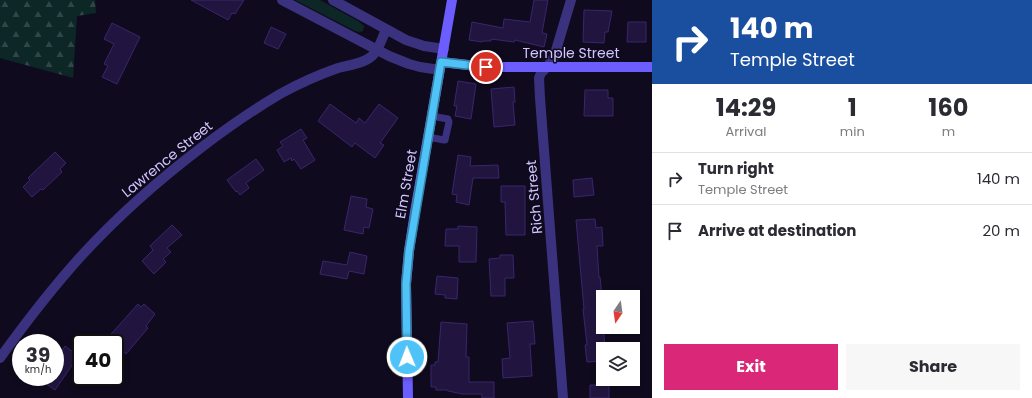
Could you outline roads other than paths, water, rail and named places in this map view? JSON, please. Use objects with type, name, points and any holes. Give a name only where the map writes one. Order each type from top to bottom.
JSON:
[{"type":"street","points":[[282,0],[389,56],[420,67],[440,66]]},
{"type":"street","points":[[333,0],[406,40],[416,44],[444,49]]},
{"type":"street","name":"Elm Street","points":[[408,398],[406,271],[452,0]]},
{"type":"street","name":"Rich Street","points":[[563,398],[539,78],[541,73],[554,57],[571,0]]},
{"type":"street","name":"Lawrence Street","points":[[0,358],[45,298],[84,254],[120,217],[167,174],[236,122],[281,94],[313,78],[366,60],[373,56],[386,30]]},
{"type":"street","name":"Temple Street","points":[[440,66],[652,68]]},
{"type":"lane","points":[[428,137],[445,140],[449,122],[448,119],[432,116]]}]
